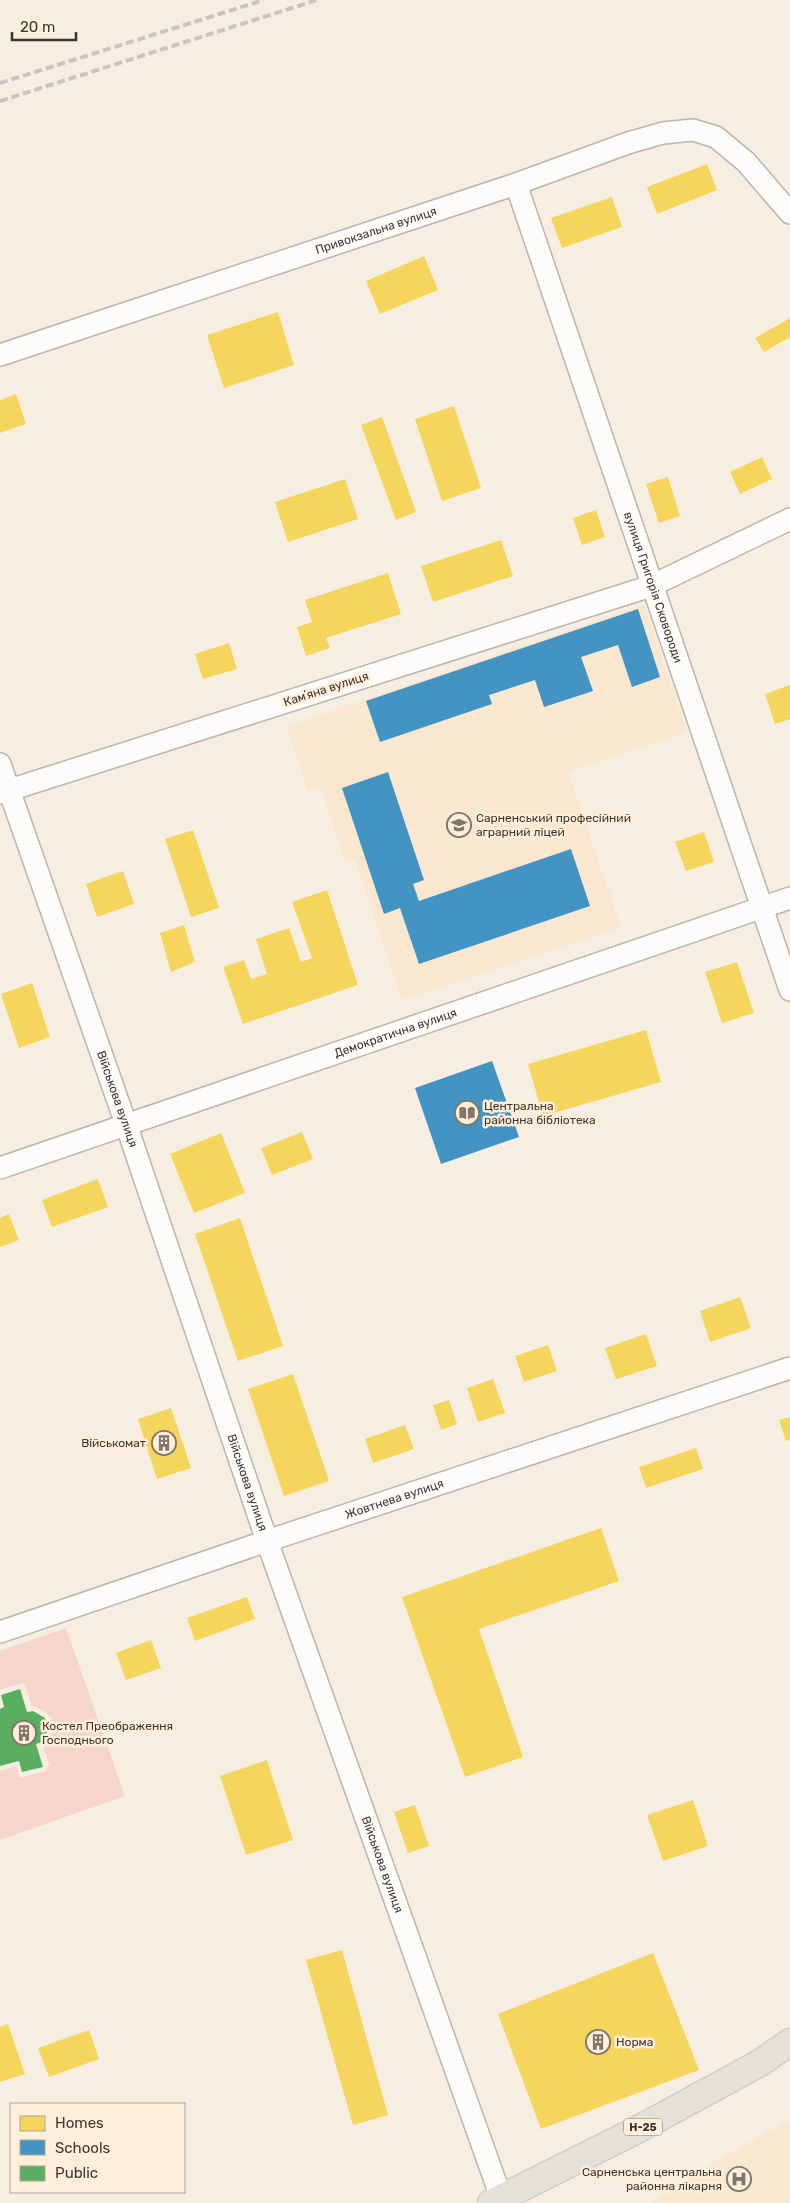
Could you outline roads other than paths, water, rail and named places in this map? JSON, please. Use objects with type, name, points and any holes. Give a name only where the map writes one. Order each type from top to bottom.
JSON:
[{"type":"main road","name":"Н-25","points":[[498,2201],[641,2128],[760,2064],[790,2042]]},
{"type":"street","name":"Привокзальна вулиця","points":[[0,354],[516,184],[628,143],[663,133],[693,130],[716,137],[746,162],[790,213]]},
{"type":"street","name":"вулиця Григорія Сковороди","points":[[516,184],[760,908],[790,990]]},
{"type":"street","name":"Камʼяна вулиця","points":[[4,791],[651,586],[790,520]]},
{"type":"street","name":"Військова вулиця","points":[[0,764],[4,791],[126,1124],[267,1540],[498,2201]]},
{"type":"street","name":"Демократична вулиця","points":[[0,1168],[790,898]]},
{"type":"street","name":"Жовтнева вулиця","points":[[0,1632],[267,1540],[790,1368]]},
{"type":"railway","points":[[0,83],[264,0]]},
{"type":"railway","points":[[0,101],[317,0]]},
{"type":"place","name":"Сарненський професійний аграрний ліцей","points":[[459,825]]},
{"type":"place","name":"Центральна районна бібліотека","points":[[467,1113]]},
{"type":"place","name":"Військомат","points":[[164,1443]]},
{"type":"place","name":"Костел Преображення Господнього","points":[[24,1733]]},
{"type":"place","name":"Норма","points":[[598,2042]]},
{"type":"place","name":"Сарненська центральна районна лікарня","points":[[739,2179]]}]
